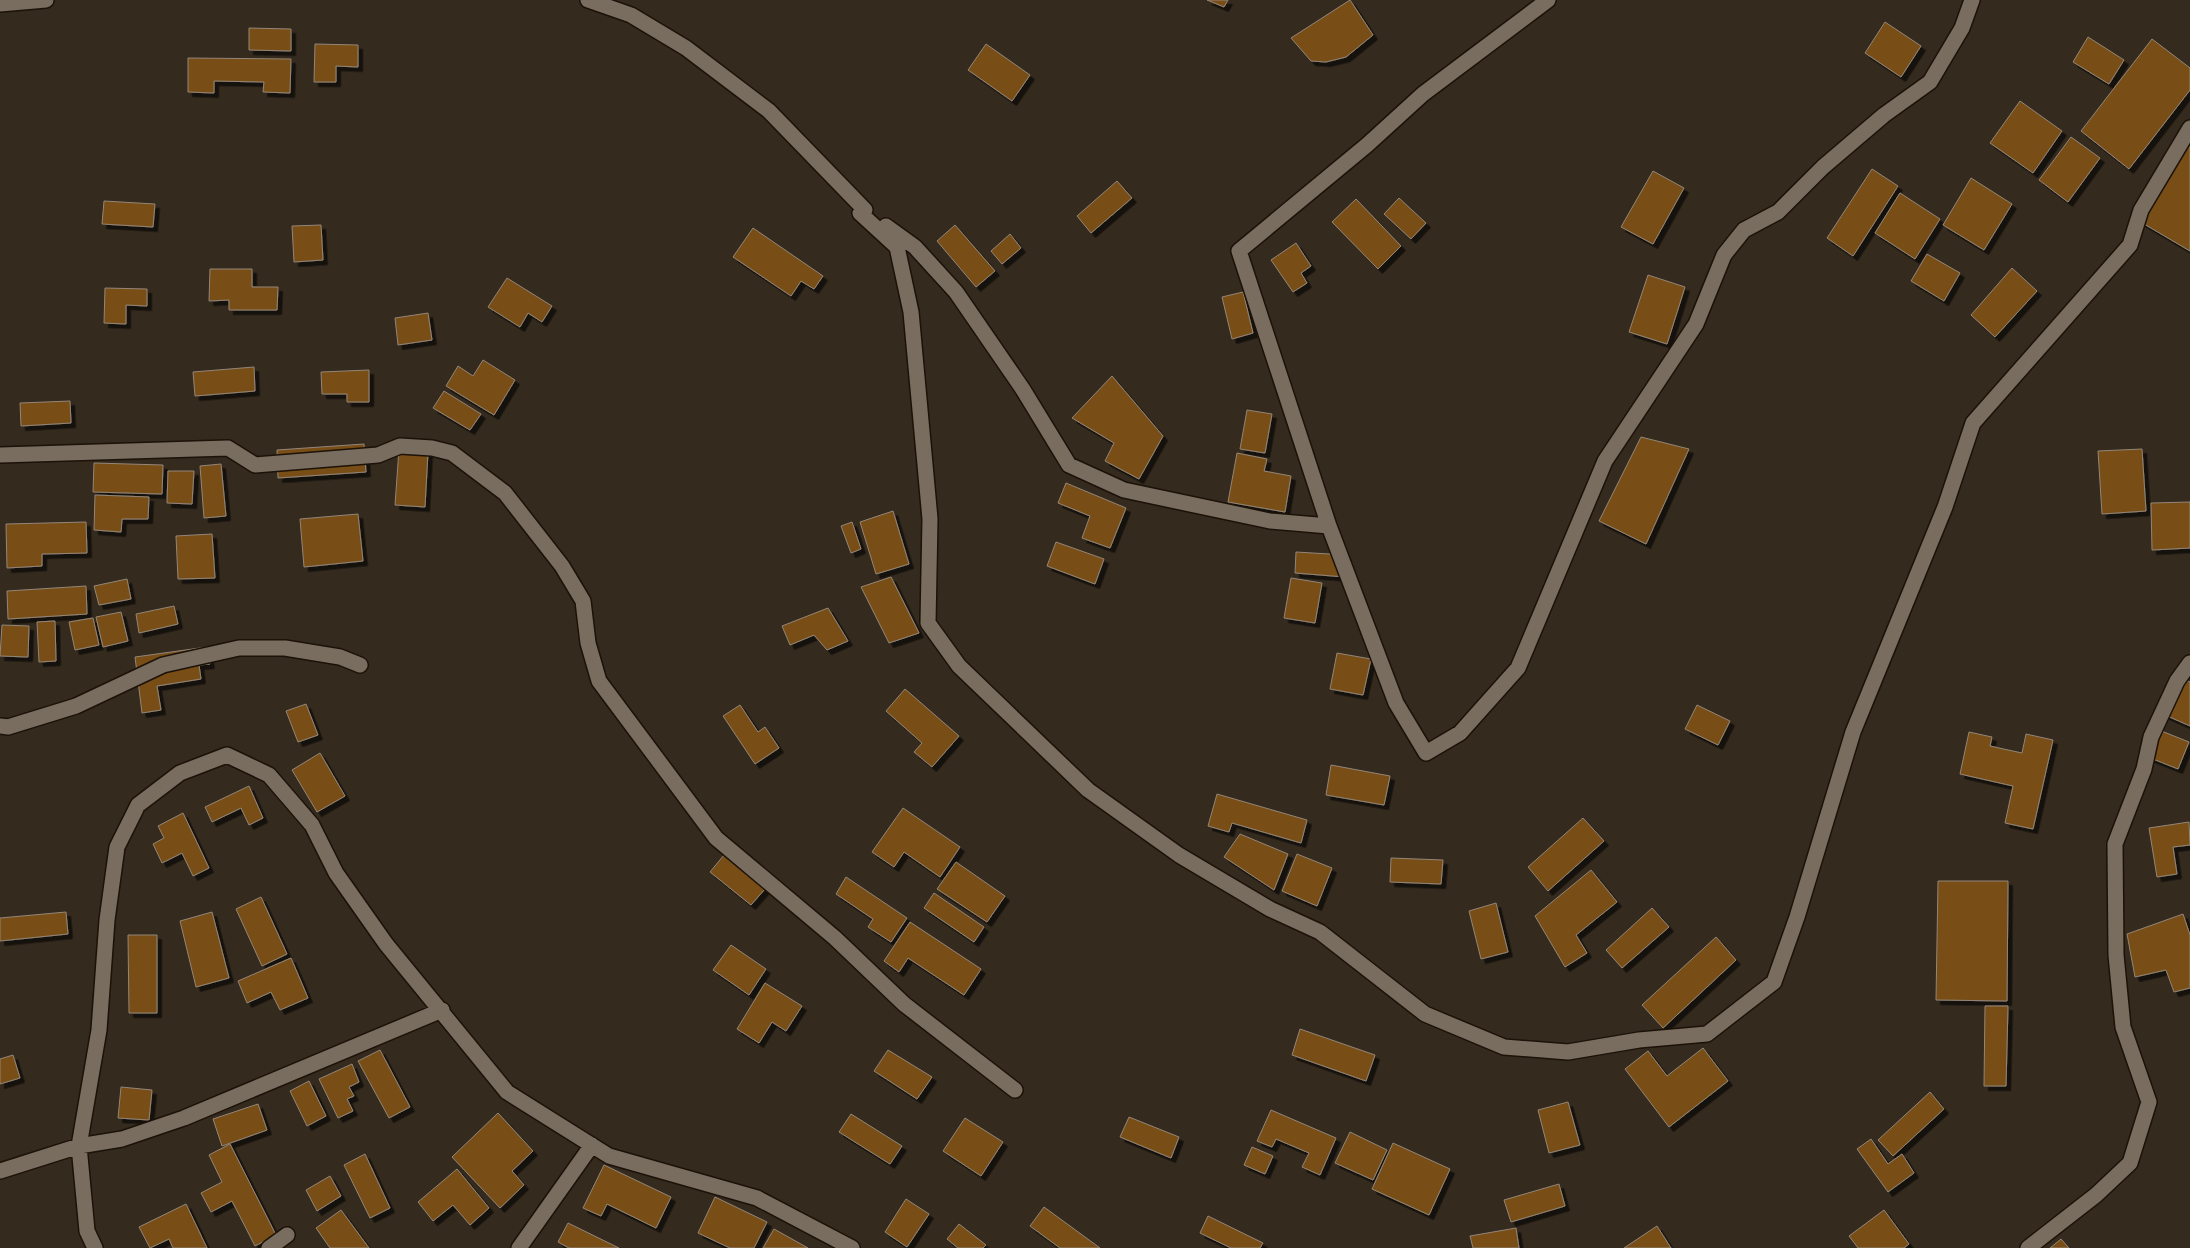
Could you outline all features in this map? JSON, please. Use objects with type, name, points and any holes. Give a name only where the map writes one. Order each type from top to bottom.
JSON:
[{"type":"street","points":[[0,4],[46,0]]},
{"type":"street","points":[[588,0],[631,15],[686,48],[769,111],[865,210],[915,247],[956,292],[1022,388],[1069,465],[1124,490],[1270,521],[1329,526]]},
{"type":"street","points":[[1548,0],[1423,94],[1367,145],[1239,251],[1329,526],[1396,704],[1426,754],[1460,733],[1518,668],[1605,461],[1696,324],[1724,255],[1744,230],[1778,212],[1823,167],[1884,115],[1930,82],[1962,28],[1972,0]]},
{"type":"street","points":[[865,210],[860,213],[897,248],[911,312],[930,519],[928,624],[959,666],[1088,790],[1179,854],[1270,909],[1320,932],[1425,1014],[1504,1047],[1568,1052],[1639,1040],[1707,1034],[1774,982],[1800,908],[1853,732],[1945,507],[1973,423],[2130,245],[2141,210],[2190,128]]},
{"type":"street","points":[[0,456],[228,448],[255,465],[378,455],[400,446],[432,448],[452,453],[504,492],[562,566],[583,601],[588,643],[599,681],[716,838],[835,938],[904,1004],[1016,1090]]},
{"type":"street","points":[[0,726],[8,727],[76,706],[163,665],[238,648],[285,648],[340,657],[360,664]]},
{"type":"street","points":[[2028,1248],[2096,1195],[2130,1163],[2149,1102],[2123,1027],[2116,955],[2115,844],[2144,770],[2151,737],[2177,681],[2190,663]]},
{"type":"street","points":[[95,1248],[87,1231],[79,1146],[99,1030],[108,920],[117,847],[138,805],[180,773],[227,754],[270,775],[312,825],[336,873],[386,944],[442,1010],[507,1092],[609,1156],[757,1198],[847,1247]]},
{"type":"street","points":[[0,1171],[79,1146],[122,1139],[184,1118],[442,1010]]},
{"type":"street","points":[[519,1248],[592,1145]]},
{"type":"street","points":[[269,1248],[287,1235]]},
{"type":"building","points":[[1207,0],[1228,0],[1224,7]]},
{"type":"building","points":[[1350,0],[1373,35],[1346,57],[1326,62],[1311,61],[1291,38]]},
{"type":"building","points":[[1885,22],[1921,46],[1901,77],[1865,53]]},
{"type":"building","points":[[249,28],[291,29],[291,51],[249,50]]},
{"type":"building","points":[[2088,37],[2124,60],[2109,84],[2073,62]]},
{"type":"building","points":[[2152,39],[2190,68],[2190,90],[2129,169],[2081,131]]},
{"type":"building","points":[[315,44],[358,45],[358,67],[336,66],[336,82],[314,82]]},
{"type":"building","points":[[986,44],[1030,75],[1012,101],[968,70]]},
{"type":"building","points":[[188,58],[291,59],[290,93],[263,92],[264,82],[214,81],[214,93],[188,92]]},
{"type":"building","points":[[2020,101],[2062,131],[2033,173],[1990,143]]},
{"type":"building","points":[[2190,136],[2190,251],[2139,221]]},
{"type":"building","points":[[2071,137],[2100,158],[2068,202],[2039,180]]},
{"type":"building","points":[[1872,169],[1898,186],[1853,256],[1827,238]]},
{"type":"building","points":[[1653,171],[1684,188],[1653,244],[1621,227]]},
{"type":"building","points":[[1971,178],[2012,204],[1984,250],[1943,225]]},
{"type":"building","points":[[1117,181],[1132,198],[1091,233],[1077,216]]},
{"type":"building","points":[[1900,193],[1940,219],[1915,259],[1875,233]]},
{"type":"building","points":[[1399,198],[1426,223],[1411,239],[1384,214]]},
{"type":"building","points":[[1356,199],[1401,246],[1378,269],[1332,222]]},
{"type":"building","points":[[104,201],[155,204],[153,227],[102,224]]},
{"type":"building","points":[[321,225],[323,260],[294,262],[292,226]]},
{"type":"building","points":[[955,225],[995,271],[976,287],[937,241]]},
{"type":"building","points":[[753,228],[823,276],[814,289],[801,281],[791,296],[733,257]]},
{"type":"building","points":[[1010,234],[1021,248],[1002,264],[991,251]]},
{"type":"building","points":[[1296,243],[1311,266],[1301,273],[1307,283],[1293,292],[1271,260]]},
{"type":"building","points":[[1927,254],[1960,273],[1944,301],[1911,281]]},
{"type":"building","points":[[2012,268],[2037,291],[1995,337],[1971,315]]},
{"type":"building","points":[[210,269],[252,269],[252,287],[278,287],[277,310],[229,310],[229,300],[209,301]]},
{"type":"building","points":[[1648,275],[1685,287],[1667,344],[1629,332]]},
{"type":"building","points":[[507,278],[552,306],[542,322],[528,313],[520,327],[488,307]]},
{"type":"building","points":[[105,288],[147,289],[147,306],[126,305],[126,324],[104,323]]},
{"type":"building","points":[[1243,292],[1253,333],[1232,339],[1222,297]]},
{"type":"building","points":[[428,313],[432,340],[398,345],[395,318]]},
{"type":"building","points":[[483,360],[515,380],[494,415],[446,386],[458,366],[473,376]]},
{"type":"building","points":[[254,367],[255,391],[195,396],[193,372]]},
{"type":"building","points":[[369,370],[369,402],[347,402],[347,394],[322,394],[321,372]]},
{"type":"building","points":[[1112,376],[1163,436],[1139,479],[1105,461],[1114,443],[1072,418]]},
{"type":"building","points":[[444,391],[481,414],[470,430],[433,408]]},
{"type":"building","points":[[70,401],[71,423],[21,426],[20,403]]},
{"type":"building","points":[[1247,410],[1272,414],[1265,453],[1240,449]]},
{"type":"building","points":[[1641,437],[1689,449],[1646,544],[1599,521]]},
{"type":"building","points":[[364,444],[366,472],[278,478],[277,450]]},
{"type":"building","points":[[399,449],[428,452],[425,507],[395,505]]},
{"type":"building","points":[[2142,449],[2146,511],[2102,514],[2098,451]]},
{"type":"building","points":[[1237,453],[1267,459],[1264,471],[1291,476],[1285,512],[1228,502]]},
{"type":"building","points":[[94,463],[163,465],[162,494],[93,492]]},
{"type":"building","points":[[221,464],[226,516],[204,518],[200,466]]},
{"type":"building","points":[[168,471],[194,471],[192,504],[167,503]]},
{"type":"building","points":[[1066,483],[1126,508],[1110,548],[1082,538],[1090,516],[1058,503]]},
{"type":"building","points":[[95,495],[149,497],[148,519],[122,519],[121,532],[94,530]]},
{"type":"building","points":[[2190,502],[2190,548],[2152,550],[2151,503]]},
{"type":"building","points":[[893,511],[909,564],[876,574],[860,522]]},
{"type":"building","points":[[358,514],[363,561],[304,567],[300,519]]},
{"type":"building","points":[[86,522],[87,553],[42,554],[42,566],[7,568],[6,524]]},
{"type":"building","points":[[852,522],[861,549],[851,553],[841,526]]},
{"type":"building","points":[[212,534],[215,578],[178,579],[176,536]]},
{"type":"building","points":[[1056,542],[1104,559],[1095,584],[1047,566]]},
{"type":"building","points":[[1296,552],[1346,555],[1345,577],[1295,573]]},
{"type":"building","points":[[891,577],[919,633],[889,643],[861,587]]},
{"type":"building","points":[[1291,578],[1322,583],[1315,623],[1284,618]]},
{"type":"building","points":[[127,579],[131,599],[99,605],[94,586]]},
{"type":"building","points":[[86,586],[87,614],[8,619],[7,591]]},
{"type":"building","points":[[174,606],[178,624],[139,633],[136,614]]},
{"type":"building","points":[[828,608],[848,641],[827,650],[814,635],[790,645],[782,626]]},
{"type":"building","points":[[121,612],[128,641],[103,647],[96,617]]},
{"type":"building","points":[[93,618],[99,645],[75,650],[69,622]]},
{"type":"building","points":[[55,621],[56,661],[39,662],[37,622]]},
{"type":"building","points":[[2,625],[29,626],[28,657],[0,656]]},
{"type":"building","points":[[207,647],[210,664],[199,665],[201,679],[157,686],[161,710],[142,713],[135,657]]},
{"type":"building","points":[[1337,653],[1371,659],[1363,695],[1330,689]]},
{"type":"building","points":[[2182,678],[2190,682],[2190,726],[2165,715]]},
{"type":"building","points":[[905,689],[959,736],[932,767],[914,752],[922,743],[886,711]]},
{"type":"building","points":[[306,704],[318,735],[298,742],[286,711]]},
{"type":"building","points":[[740,705],[758,732],[765,727],[779,748],[755,764],[723,716]]},
{"type":"building","points":[[1697,705],[1730,721],[1718,745],[1685,729]]},
{"type":"building","points":[[2159,730],[2189,742],[2178,769],[2148,757]]},
{"type":"building","points":[[1969,732],[1992,737],[1990,746],[2022,753],[2026,734],[2053,740],[2033,829],[2005,823],[2013,786],[1960,774]]},
{"type":"building","points":[[320,753],[345,796],[317,812],[292,770]]},
{"type":"building","points":[[1331,765],[1390,776],[1384,805],[1326,795]]},
{"type":"building","points":[[249,786],[263,818],[249,825],[241,808],[212,822],[205,807]]},
{"type":"building","points":[[1217,794],[1307,820],[1301,843],[1232,823],[1229,832],[1208,826]]},
{"type":"building","points":[[903,808],[960,847],[940,877],[904,852],[894,867],[872,852]]},
{"type":"building","points":[[183,813],[209,868],[193,876],[182,853],[162,863],[153,844],[164,838],[158,826]]},
{"type":"building","points":[[1583,818],[1604,841],[1548,891],[1528,867]]},
{"type":"building","points":[[2189,822],[2190,845],[2173,847],[2177,874],[2157,877],[2149,828]]},
{"type":"building","points":[[1240,834],[1288,854],[1274,890],[1224,857]]},
{"type":"building","points":[[1297,854],[1332,868],[1317,906],[1282,891]]},
{"type":"building","points":[[724,855],[765,889],[751,905],[710,872]]},
{"type":"building","points":[[1391,858],[1443,860],[1441,884],[1390,882]]},
{"type":"building","points":[[956,862],[1005,896],[987,922],[937,889]]},
{"type":"building","points":[[1591,870],[1617,902],[1576,935],[1587,953],[1565,967],[1535,916]]},
{"type":"building","points":[[846,877],[907,918],[891,942],[868,927],[873,919],[836,894]]},
{"type":"building","points":[[1938,881],[2008,881],[2007,1001],[1936,1000]]},
{"type":"building","points":[[934,893],[984,927],[974,942],[924,908]]},
{"type":"building","points":[[261,897],[287,954],[262,966],[236,909]]},
{"type":"building","points":[[1496,903],[1508,952],[1481,959],[1469,911]]},
{"type":"building","points":[[1652,908],[1669,927],[1622,968],[1606,950]]},
{"type":"building","points":[[66,912],[68,934],[0,941],[0,918]]},
{"type":"building","points":[[212,912],[229,978],[196,987],[180,921]]},
{"type":"building","points":[[2183,914],[2190,935],[2190,988],[2174,992],[2166,970],[2135,977],[2127,934]]},
{"type":"building","points":[[910,922],[981,969],[964,995],[908,958],[899,972],[884,961]]},
{"type":"building","points":[[128,935],[157,935],[157,1013],[129,1013]]},
{"type":"building","points":[[1716,937],[1736,960],[1663,1028],[1642,1005]]},
{"type":"building","points":[[731,945],[766,969],[749,995],[713,970]]},
{"type":"building","points":[[291,958],[308,998],[280,1010],[271,992],[247,1003],[238,981]]},
{"type":"building","points":[[765,983],[802,1006],[786,1031],[772,1022],[759,1043],[737,1029]]},
{"type":"building","points":[[1985,1006],[2008,1006],[2006,1086],[1984,1086]]},
{"type":"building","points":[[1300,1029],[1375,1055],[1366,1081],[1292,1055]]},
{"type":"building","points":[[1703,1048],[1728,1081],[1669,1127],[1625,1069],[1648,1051],[1667,1076]]},
{"type":"building","points":[[380,1050],[410,1107],[389,1118],[358,1061]]},
{"type":"building","points":[[888,1050],[932,1077],[917,1099],[874,1071]]},
{"type":"building","points":[[13,1055],[20,1078],[0,1084],[0,1059]]},
{"type":"building","points":[[352,1064],[359,1082],[349,1087],[354,1096],[347,1099],[353,1111],[338,1118],[319,1079]]},
{"type":"building","points":[[309,1081],[326,1116],[307,1126],[290,1091]]},
{"type":"building","points":[[121,1087],[152,1090],[149,1120],[118,1118]]},
{"type":"building","points":[[1930,1092],[1944,1109],[1893,1156],[1878,1140]]},
{"type":"building","points":[[1568,1102],[1580,1145],[1549,1153],[1538,1110]]},
{"type":"building","points":[[258,1104],[267,1130],[222,1146],[213,1119]]},
{"type":"building","points":[[1271,1110],[1336,1138],[1320,1175],[1302,1167],[1309,1153],[1276,1139],[1272,1147],[1257,1141]]},
{"type":"building","points":[[498,1113],[533,1151],[512,1171],[524,1185],[500,1208],[452,1157]]},
{"type":"building","points":[[851,1114],[902,1146],[890,1164],[839,1132]]},
{"type":"building","points":[[1129,1117],[1179,1137],[1171,1158],[1120,1137]]},
{"type":"building","points":[[965,1118],[1003,1142],[981,1176],[943,1151]]},
{"type":"building","points":[[1350,1132],[1387,1150],[1373,1180],[1335,1163]]},
{"type":"building","points":[[1871,1139],[1888,1164],[1902,1154],[1914,1173],[1888,1192],[1857,1149]]},
{"type":"building","points":[[1393,1143],[1450,1169],[1429,1215],[1372,1189]]},
{"type":"building","points":[[230,1144],[276,1235],[255,1246],[232,1201],[211,1212],[201,1193],[222,1182],[209,1155]]},
{"type":"building","points":[[1252,1147],[1273,1156],[1265,1174],[1244,1165]]},
{"type":"building","points":[[365,1154],[390,1208],[370,1218],[344,1165]]},
{"type":"building","points":[[604,1165],[671,1197],[656,1228],[607,1204],[601,1216],[583,1208]]},
{"type":"building","points":[[457,1169],[489,1208],[470,1225],[453,1205],[433,1221],[418,1202]]},
{"type":"building","points":[[330,1176],[341,1196],[317,1211],[306,1190]]},
{"type":"building","points":[[1559,1184],[1565,1206],[1511,1222],[1504,1200]]},
{"type":"building","points":[[715,1197],[767,1222],[754,1248],[730,1248],[698,1233]]},
{"type":"building","points":[[906,1199],[929,1214],[907,1247],[885,1232]]},
{"type":"building","points":[[186,1204],[207,1248],[173,1248],[169,1239],[150,1248],[139,1227]]},
{"type":"building","points":[[1044,1207],[1100,1248],[1060,1248],[1030,1226]]},
{"type":"building","points":[[341,1210],[369,1248],[330,1248],[316,1228]]},
{"type":"building","points":[[1884,1210],[1909,1244],[1904,1248],[1858,1248],[1849,1236]]},
{"type":"building","points":[[1208,1216],[1263,1243],[1260,1248],[1231,1248],[1200,1233]]},
{"type":"building","points":[[568,1223],[619,1248],[569,1248],[558,1242]]},
{"type":"building","points":[[959,1224],[986,1245],[983,1248],[958,1248],[947,1239]]},
{"type":"building","points":[[1657,1226],[1671,1248],[1624,1248]]},
{"type":"building","points":[[1516,1228],[1519,1248],[1473,1248],[1470,1236]]},
{"type":"building","points":[[774,1229],[808,1248],[763,1248]]},
{"type":"building","points":[[2061,1239],[2069,1248],[2050,1248]]}]
